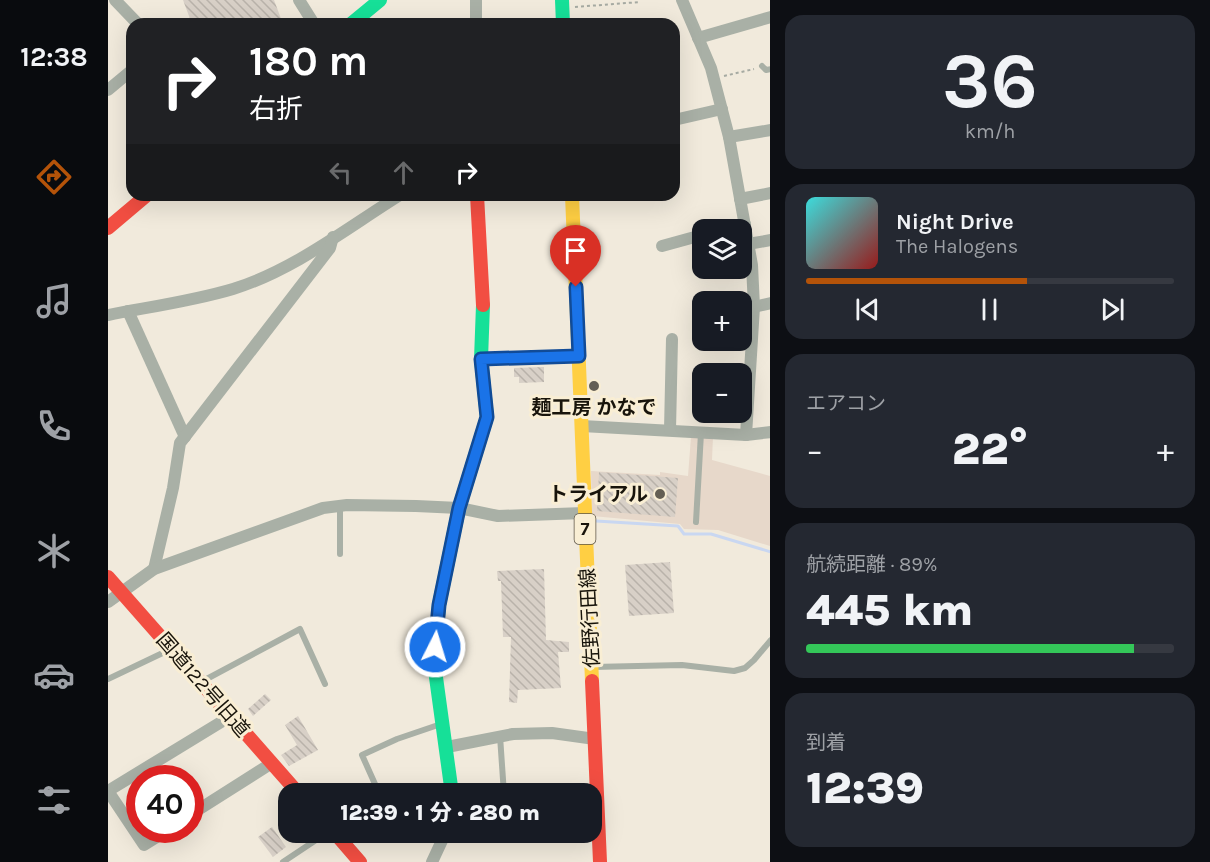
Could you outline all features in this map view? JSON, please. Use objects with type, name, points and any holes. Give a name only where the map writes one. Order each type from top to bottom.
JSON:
[{"type":"main road","points":[[347,18],[361,0]]},
{"type":"main road","points":[[350,18],[380,0]]},
{"type":"main road","points":[[108,217],[126,201]]},
{"type":"main road","points":[[108,228],[140,201]]},
{"type":"main road","points":[[451,783],[435,670],[435,647],[439,605],[459,508],[487,417],[481,359],[483,301],[477,201]]},
{"type":"main road","name":"佐野行田線","points":[[572,201],[600,862]]},
{"type":"main road","name":"国道122号旧道","points":[[108,577],[289,783]]},
{"type":"main road","points":[[343,843],[360,862]]},
{"type":"street","points":[[116,0],[132,18]]},
{"type":"street","points":[[299,0],[310,18]]},
{"type":"street","points":[[476,0],[476,18]]},
{"type":"street","points":[[682,0],[714,78],[729,137],[744,219]]},
{"type":"street","points":[[698,38],[770,17]]},
{"type":"street","points":[[108,90],[126,75]]},
{"type":"street","points":[[680,119],[722,109]]},
{"type":"street","points":[[729,137],[770,130]]},
{"type":"street","points":[[740,199],[770,193]]},
{"type":"street","points":[[108,315],[233,289],[287,266],[390,201]]},
{"type":"street","points":[[154,569],[173,488],[180,443],[330,248],[333,237]]},
{"type":"street","points":[[662,246],[692,238]]},
{"type":"street","points":[[752,243],[770,240]]},
{"type":"street","points":[[746,435],[754,307],[751,279]]},
{"type":"street","points":[[754,307],[770,303]]},
{"type":"street","points":[[128,311],[185,437]]},
{"type":"street","points":[[669,430],[672,339]]},
{"type":"street","points":[[481,359],[579,356]]},
{"type":"street","points":[[582,426],[746,435],[770,432]]},
{"type":"street","points":[[108,602],[154,569],[323,508],[459,508],[498,516],[585,513]]},
{"type":"street","points":[[126,818],[108,791],[231,716]]},
{"type":"street","points":[[447,747],[500,735],[552,733],[595,739]]},
{"type":"street","points":[[204,806],[272,763]]},
{"type":"street","points":[[432,862],[441,843]]},
{"type":"lane","points":[[762,66],[766,70],[770,69]]},
{"type":"lane","points":[[696,522],[701,432]]},
{"type":"lane","points":[[340,507],[340,554]]},
{"type":"lane","points":[[201,682],[300,630],[325,684]]},
{"type":"lane","points":[[592,667],[682,665],[734,671],[745,668],[770,641]]},
{"type":"lane","points":[[108,679],[172,649]]},
{"type":"lane","points":[[375,783],[362,755],[397,739],[444,723]]},
{"type":"lane","points":[[500,735],[503,783]]},
{"type":"lane","points":[[283,862],[312,843]]},
{"type":"path","points":[[566,4],[640,2]]},
{"type":"path","points":[[714,78],[762,66]]},
{"type":"shaded area","points":[[713,436],[712,460],[770,476],[770,546],[718,530],[684,529],[680,524],[592,516],[591,471],[660,475],[660,472],[688,476],[691,437]]},
{"type":"building","points":[[183,0],[274,0],[281,18],[190,18]]},
{"type":"building","points":[[544,367],[544,382],[519,383],[519,377],[514,377],[514,368]]},
{"type":"building","points":[[599,472],[678,478],[675,517],[597,511]]},
{"type":"building","points":[[670,562],[674,613],[629,616],[625,565]]},
{"type":"building","points":[[544,569],[546,640],[569,642],[569,652],[558,652],[561,688],[518,690],[517,703],[509,702],[511,637],[503,637],[501,581],[498,581],[497,571]]},
{"type":"building","points":[[265,694],[271,700],[253,716],[248,709]]},
{"type":"building","points":[[298,716],[318,750],[289,766],[281,755],[297,745],[285,725]]},
{"type":"building","points":[[272,827],[278,836],[278,843],[283,843],[286,847],[273,857],[258,837]]},
{"type":"waterway","points":[[596,521],[678,526],[684,534],[711,534],[770,552]]},
{"type":"traffic: fast","points":[[358,18],[380,0]]},
{"type":"traffic: fast","points":[[562,0],[563,18]]},
{"type":"traffic: fast","points":[[450,783],[435,670],[435,647],[439,605],[459,508],[487,417],[481,359],[483,305]]},
{"type":"traffic: slow","points":[[572,201],[592,681]]},
{"type":"traffic: jam","points":[[108,228],[140,201]]},
{"type":"traffic: jam","points":[[477,201],[483,305]]},
{"type":"traffic: jam","points":[[108,577],[289,783]]},
{"type":"traffic: jam","points":[[592,681],[600,862]]},
{"type":"traffic: jam","points":[[344,843],[360,862]]},
{"type":"place","name":"麺工房 かなで","points":[[594,386]]},
{"type":"place","name":"トライアル","points":[[660,494]]},
{"type":"route","points":[[435,647],[439,605],[459,508],[487,417],[481,359],[579,356],[576,287]]}]
